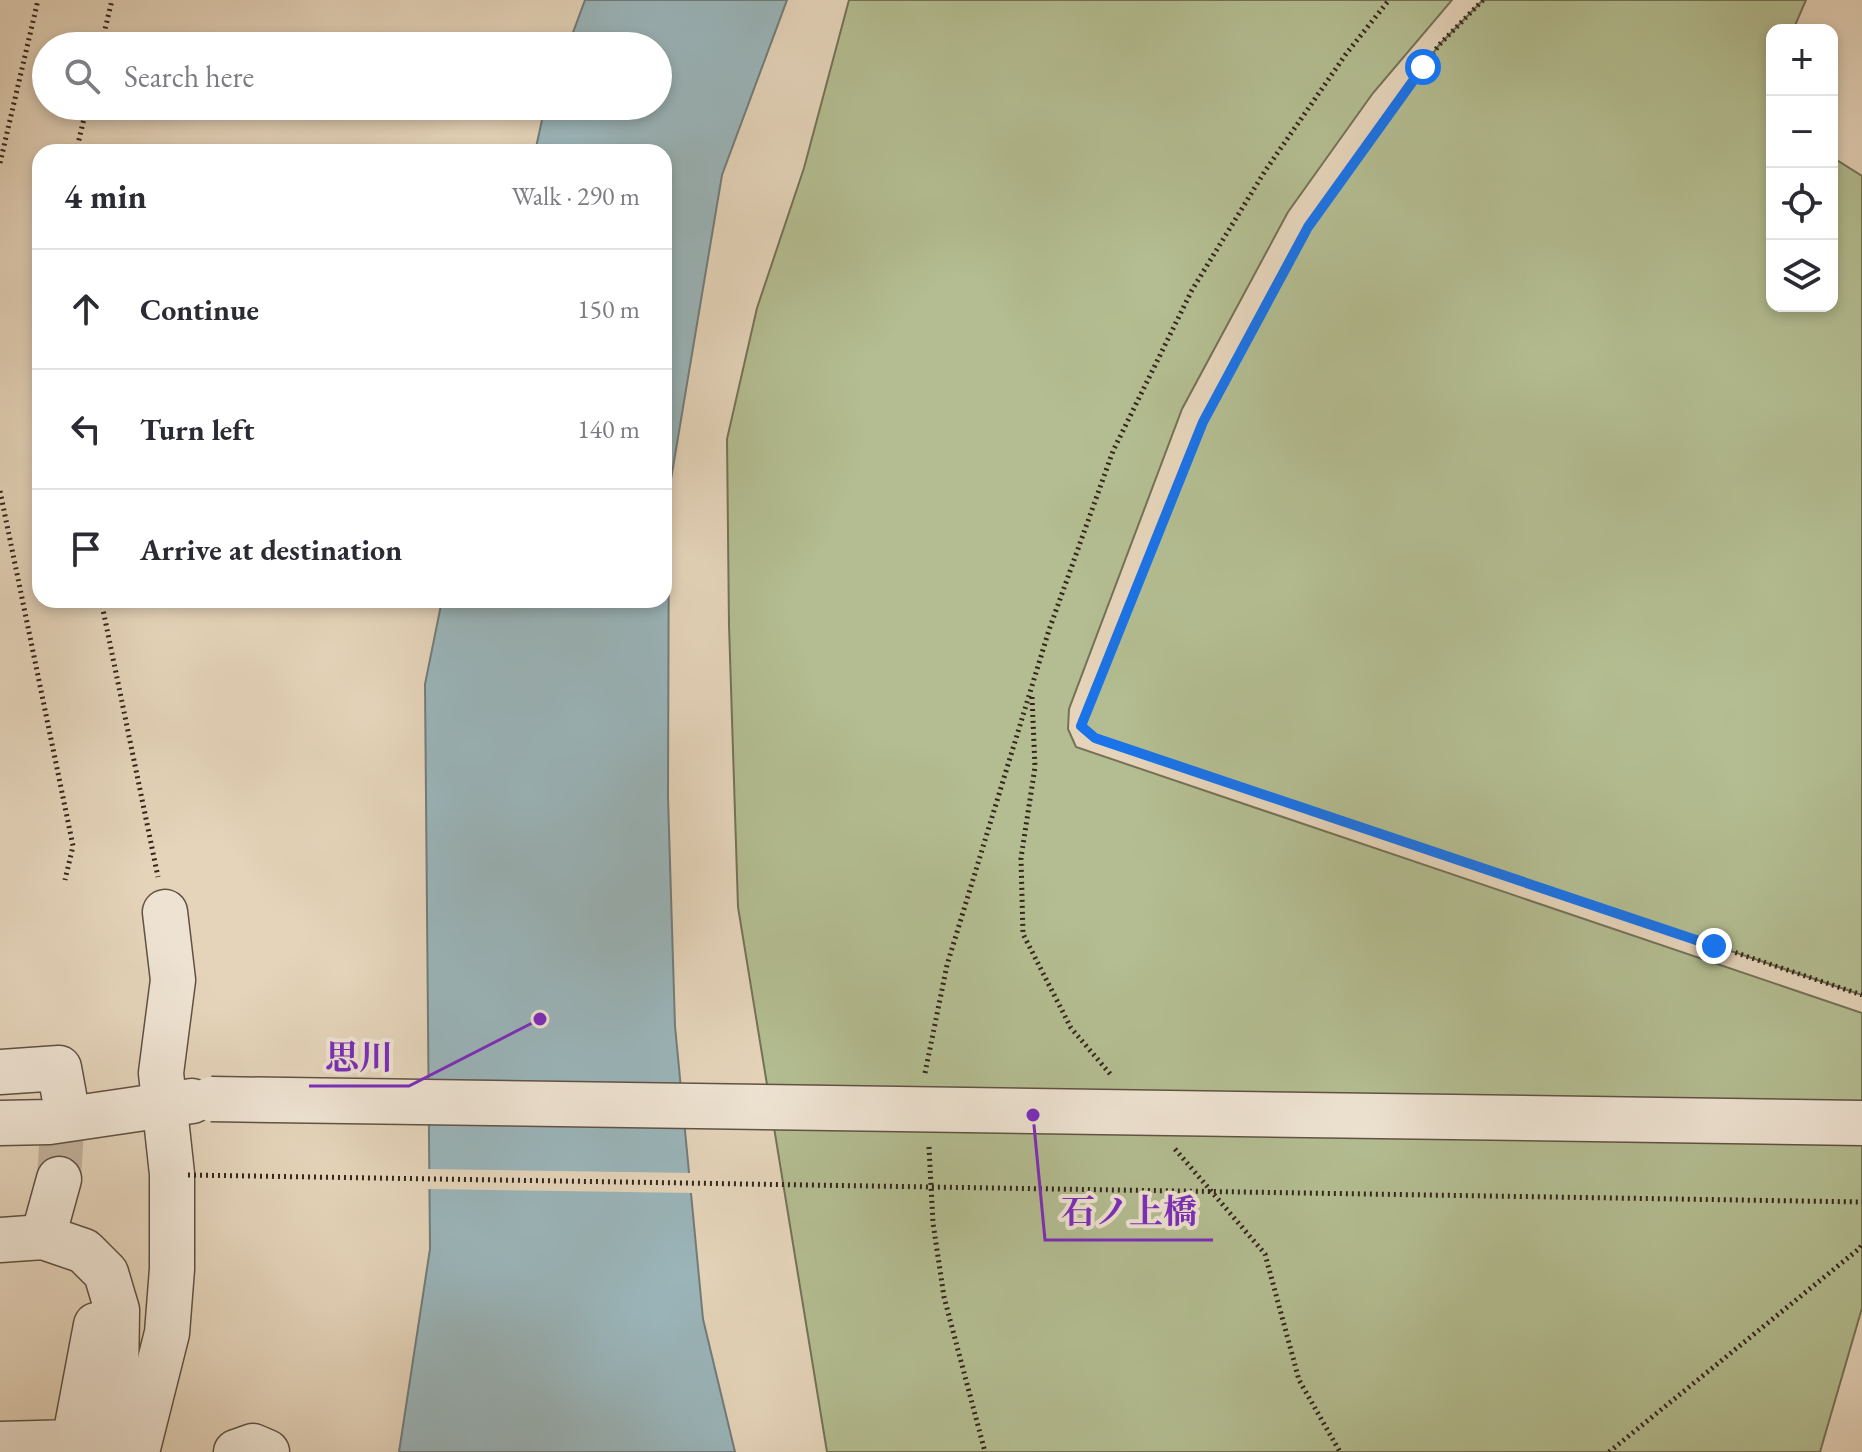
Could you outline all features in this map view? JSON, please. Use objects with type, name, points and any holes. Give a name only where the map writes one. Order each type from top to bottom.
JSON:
[{"type":"street","points":[[137,1452],[167,1333],[172,1269],[172,1174],[161,1073],[173,980],[165,912]]},
{"type":"street","points":[[0,1072],[59,1068],[64,1095]]},
{"type":"street","points":[[0,1123],[49,1122],[211,1099],[1862,1123]]},
{"type":"street","points":[[43,1237],[59,1179]]},
{"type":"street","points":[[0,1240],[43,1237],[84,1251],[106,1273],[117,1310],[115,1452]]},
{"type":"street","points":[[0,1444],[74,1442],[106,1273]]},
{"type":"street","points":[[236,1452],[253,1446],[267,1452]]},
{"type":"path","points":[[0,163],[38,0]]},
{"type":"path","points":[[104,32],[112,0]]},
{"type":"path","points":[[926,1084],[925,1068],[947,965],[1049,630],[1113,451],[1192,290],[1265,171],[1346,54],[1389,0]]},
{"type":"path","points":[[1483,0],[1439,45],[1308,227],[1203,422],[1081,726],[1095,738],[1862,995]]},
{"type":"path","points":[[78,144],[84,120]]},
{"type":"path","points":[[0,491],[73,846],[65,880]]},
{"type":"path","points":[[103,608],[165,912]]},
{"type":"path","points":[[929,1146],[933,1223],[944,1297],[985,1452]]},
{"type":"path","points":[[188,1175],[1862,1202]]},
{"type":"path","points":[[1609,1452],[1862,1244]]},
{"type":"green space","points":[[849,0],[1452,0],[1373,93],[1288,212],[1182,409],[1069,709],[1068,729],[1076,747],[1862,1013],[1862,1308],[1820,1452],[827,1452],[738,907],[727,439],[757,308],[804,168]]},
{"type":"green space","points":[[1483,0],[1806,0],[1796,24],[1766,24],[1766,312],[1838,312],[1838,161],[1862,176],[1862,995],[1095,738],[1081,726],[1203,422],[1308,227],[1439,45]]},
{"type":"water","points":[[585,0],[787,0],[722,175],[672,473],[672,144],[537,144],[542,120],[672,120],[672,32],[573,32]]},
{"type":"water","points":[[440,608],[669,608],[668,797],[675,1026],[703,1319],[735,1452],[399,1452],[430,1249],[425,684]]},
{"type":"pier","points":[[425,1169],[693,1173],[695,1193],[425,1189]]},
{"type":"tunnel","points":[[59,1179],[64,1095]]},
{"type":"place","name":"思川","points":[[540,1019]]},
{"type":"place","name":"石ノ上橋","points":[[1033,1115]]},
{"type":"route","points":[[1423,67],[1308,227],[1203,422],[1081,726],[1095,738],[1714,946]]}]
